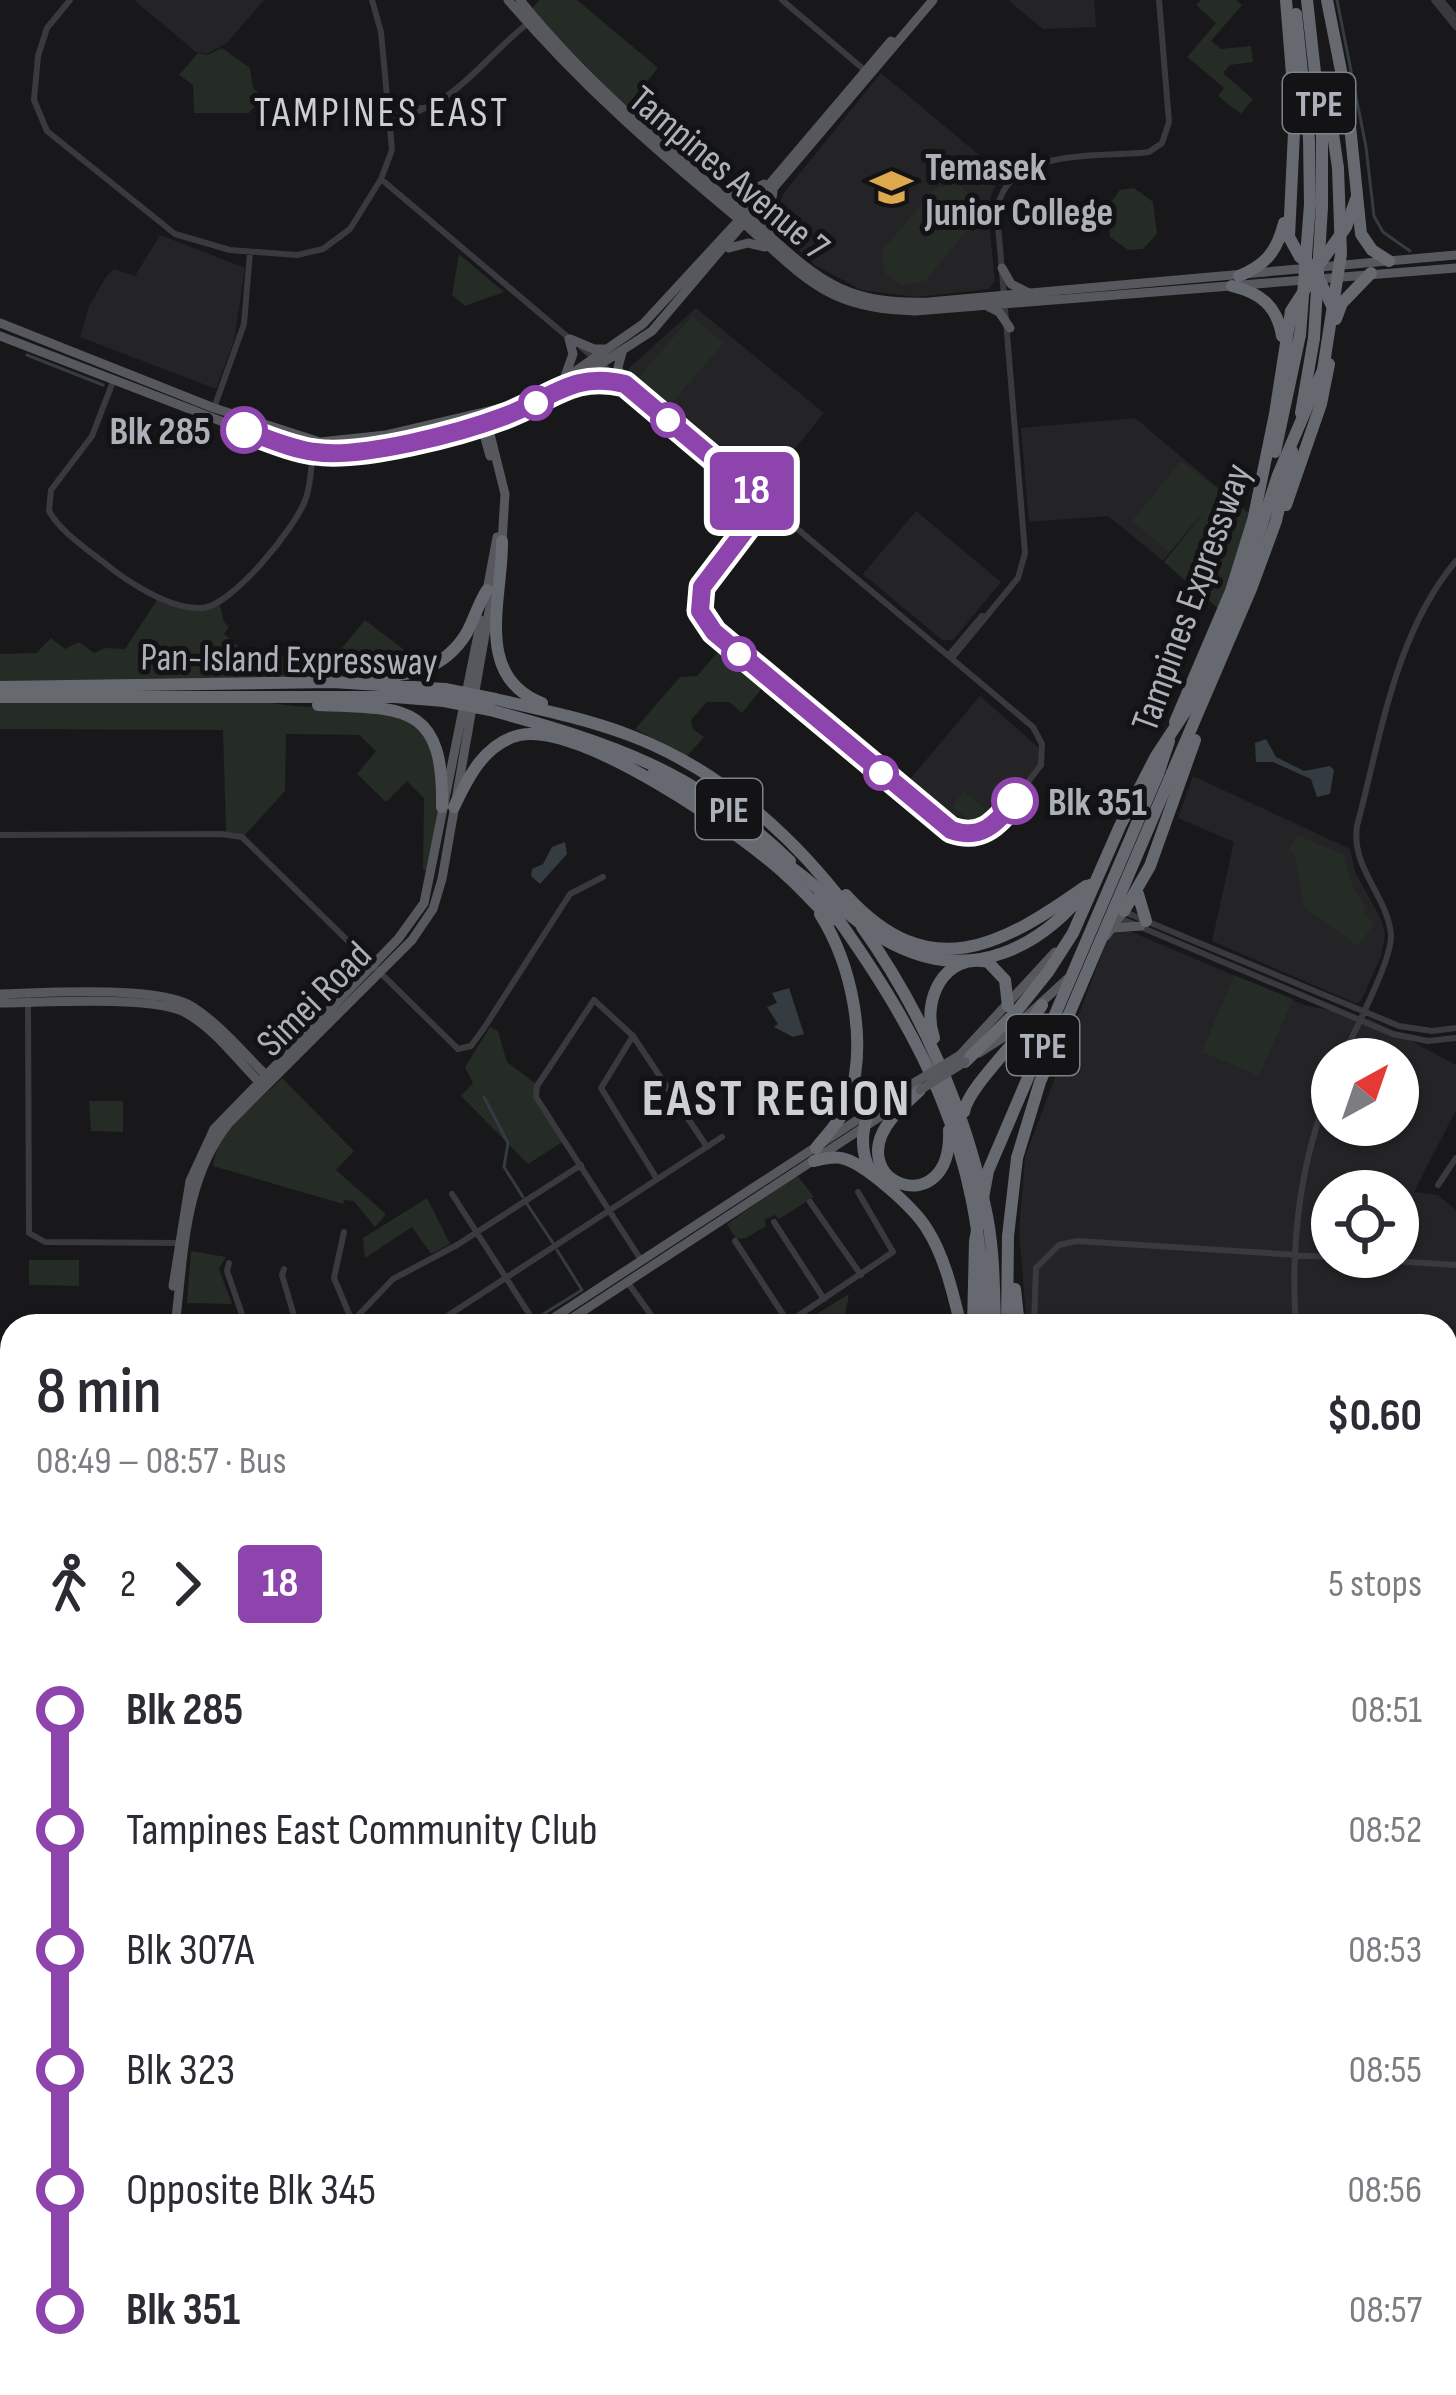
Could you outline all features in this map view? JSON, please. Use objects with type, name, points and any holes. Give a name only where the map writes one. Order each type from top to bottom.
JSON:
[{"type":"highway","points":[[1290,0],[1295,111],[1289,237],[1331,301],[1334,327]]},
{"type":"highway","name":"Tampines Expressway","points":[[1290,0],[1316,205]]},
{"type":"highway","points":[[1064,900],[1088,902],[1156,756],[1206,674],[1238,598],[1278,475],[1323,370],[1340,254],[1338,168],[1308,0]]},
{"type":"highway","name":"Tampines Expressway","points":[[973,1314],[974,1241],[988,1171],[1165,774],[1200,710],[1276,521],[1303,406],[1322,136],[1308,0]]},
{"type":"highway","points":[[1327,0],[1348,106],[1364,242],[1389,261]]},
{"type":"highway","points":[[1283,355],[1275,310],[1235,281],[1263,264],[1277,248],[1291,186]]},
{"type":"highway","points":[[1253,521],[1291,311],[1346,227],[1356,199]]},
{"type":"highway","points":[[1276,521],[1288,503],[1321,404],[1342,304],[1371,273]]},
{"type":"highway","name":"Tampines Expressway","points":[[1008,1264],[1017,1158],[1040,1082],[1165,774],[1179,708],[1231,591],[1307,336]]},
{"type":"highway","points":[[963,1058],[1012,1009],[1073,933],[1179,708],[1180,691],[1217,610],[1256,500]]},
{"type":"highway","points":[[502,541],[494,641],[507,674],[532,700],[627,734]]},
{"type":"highway","points":[[332,682],[415,673],[442,660],[464,637],[487,590]]},
{"type":"highway","name":"Pan-Island Expressway","points":[[0,687],[332,682],[493,704],[627,734],[677,757],[787,835],[874,944],[913,1010],[976,1166],[990,1237],[994,1314]]},
{"type":"highway","name":"Pan-Island Expressway","points":[[0,697],[445,695]]},
{"type":"highway","points":[[234,696],[368,706],[406,714],[430,733],[437,747],[448,807]]},
{"type":"highway","name":"Pan-Island Expressway","points":[[493,704],[638,756],[681,777],[720,803],[809,879],[918,1042],[948,1113],[965,1167],[984,1267],[984,1314]]},
{"type":"highway","points":[[1122,915],[1138,892],[1166,825],[1201,720],[1200,710]]},
{"type":"highway","points":[[526,719],[642,766],[700,801],[892,944],[940,960],[980,959],[1025,945],[1061,920],[1098,876]]},
{"type":"highway","points":[[448,807],[490,751],[519,735],[555,736],[610,757],[784,872],[877,975]]},
{"type":"highway","points":[[642,766],[669,793]]},
{"type":"highway","points":[[811,862],[885,930],[925,947],[970,948],[998,939],[1098,876]]},
{"type":"highway","points":[[1138,892],[1143,924]]},
{"type":"highway","points":[[812,902],[846,974],[856,1056],[848,1103],[815,1154],[840,1158],[874,1178],[927,1227],[958,1314]]},
{"type":"highway","points":[[976,1166],[964,1112],[932,1033],[931,999],[956,964],[979,960],[988,962],[1006,980],[1012,1009]]},
{"type":"highway","points":[[964,1112],[967,1097],[1020,1039],[1042,1005]]},
{"type":"highway","points":[[919,1086],[892,1117],[878,1147],[878,1162],[887,1177],[914,1187],[929,1182],[944,1168],[950,1149],[948,1113]]},
{"type":"highway","points":[[869,1112],[862,1129],[867,1165],[874,1178]]},
{"type":"highway","points":[[1008,1264],[1016,1314]]},
{"type":"highway","name":"TPE","points":[[1007,1314],[1008,1264]]},
{"type":"main road","name":"Tampines Avenue 7","points":[[508,0],[718,198],[824,279],[870,298],[913,302],[1006,299],[1315,272]]},
{"type":"main road","name":"Tampines Avenue 7","points":[[520,0],[531,20]]},
{"type":"main road","points":[[469,700],[500,520],[491,447],[498,426],[508,415],[618,350],[745,219],[929,0]]},
{"type":"main road","points":[[721,246],[718,198],[771,186]]},
{"type":"main road","points":[[771,186],[768,220],[772,239]]},
{"type":"main road","name":"Tampines Avenue 7","points":[[745,219],[777,252],[831,293],[866,306],[915,310],[985,305],[1030,292],[1235,281]]},
{"type":"main road","points":[[721,246],[754,243],[777,252]]},
{"type":"main road","points":[[1315,272],[1389,261],[1455,263]]},
{"type":"main road","points":[[1315,272],[1371,273],[1455,263]]},
{"type":"main road","points":[[1002,268],[1014,286],[1030,292]]},
{"type":"main road","points":[[985,305],[998,310],[1010,328]]},
{"type":"main road","points":[[0,323],[115,375],[313,452],[368,449],[456,430],[570,380],[623,383],[618,350]]},
{"type":"main road","points":[[0,336],[64,362],[298,437],[368,449]]},
{"type":"main road","points":[[569,338],[594,349],[618,350]]},
{"type":"main road","points":[[569,338],[574,354],[570,380]]},
{"type":"main road","points":[[50,344],[64,353],[64,362]]},
{"type":"main road","points":[[339,442],[508,415]]},
{"type":"main road","points":[[469,700],[502,541],[505,494],[483,419]]},
{"type":"main road","points":[[456,430],[475,435],[491,447]]},
{"type":"main road","name":"Simei Road","points":[[266,1081],[398,939],[424,903],[469,700]]},
{"type":"main road","name":"Simei Road","points":[[173,1314],[196,1181],[226,1119],[382,978],[412,940],[433,909],[442,879],[448,807]]},
{"type":"main road","points":[[1012,1009],[1088,902]]},
{"type":"main road","points":[[837,1139],[862,1129],[1042,1005],[1122,915]]},
{"type":"main road","points":[[1113,928],[1143,924]]},
{"type":"main road","points":[[1012,1028],[1081,956],[1102,941]]},
{"type":"main road","points":[[0,999],[149,1004],[179,1010],[202,1024],[266,1081]]},
{"type":"main road","points":[[557,1314],[639,1268],[815,1154],[869,1112],[919,1086]]},
{"type":"main road","points":[[580,1314],[628,1283],[639,1268]]},
{"type":"main road","points":[[616,1277],[628,1283]]},
{"type":"main road","points":[[572,1304],[583,1312]]},
{"type":"street","points":[[70,0],[47,28],[40,47],[34,100],[42,124],[166,229],[196,242],[297,255],[330,246],[350,229],[381,179],[392,150],[381,32],[372,0]]},
{"type":"street","points":[[782,0],[868,73]]},
{"type":"street","points":[[951,656],[1020,573],[1025,530],[998,208],[1010,182],[1022,170],[1042,162],[1149,152],[1166,138],[1169,122],[1159,0]]},
{"type":"street","points":[[1437,0],[1456,17]]},
{"type":"street","points":[[1437,0],[1456,27]]},
{"type":"street","points":[[391,116],[433,106],[531,20]]},
{"type":"street","points":[[381,179],[1028,722],[1043,748],[1042,766],[995,824],[975,835],[956,832],[939,822],[707,625],[699,606],[702,587],[769,506]]},
{"type":"street","points":[[214,408],[244,324],[250,252]]},
{"type":"street","points":[[115,375],[92,436],[51,490],[49,511],[117,573],[176,602],[207,608],[232,596],[301,510],[313,452]]},
{"type":"street","points":[[1351,1038],[1391,942],[1387,917],[1360,866],[1357,826],[1408,643],[1426,600],[1456,561]]},
{"type":"street","points":[[0,837],[239,840],[452,1047],[461,1050],[471,1046],[570,894],[603,877]]},
{"type":"street","points":[[1088,902],[1408,1038],[1456,1038]]},
{"type":"street","points":[[28,999],[29,1233],[45,1242],[182,1243]]},
{"type":"street","points":[[639,1268],[610,1210],[535,1092],[594,1000],[633,1036],[707,1147]]},
{"type":"street","points":[[1360,1016],[1413,1030],[1456,1028]]},
{"type":"street","points":[[633,1036],[602,1088],[657,1179]]},
{"type":"street","points":[[450,1314],[722,1137]]},
{"type":"street","points":[[1296,1314],[1304,1169],[1311,1142]]},
{"type":"street","points":[[1438,1185],[1452,1173],[1456,1158]]},
{"type":"street","points":[[359,1314],[389,1282],[581,1165]]},
{"type":"street","points":[[801,1314],[890,1256],[893,1247],[858,1192]]},
{"type":"street","points":[[452,1194],[530,1314]]},
{"type":"street","points":[[810,1202],[861,1275]]},
{"type":"street","points":[[774,1222],[824,1299]]},
{"type":"street","points":[[344,1232],[334,1278],[347,1314]]},
{"type":"street","points":[[735,1241],[780,1314]]},
{"type":"street","points":[[1034,1314],[1034,1274],[1059,1244],[1096,1241],[1456,1265]]},
{"type":"street","points":[[229,1263],[226,1271],[242,1314]]},
{"type":"street","points":[[284,1269],[293,1314]]},
{"type":"street","points":[[628,1283],[650,1314]]},
{"type":"shaded area","points":[[134,0],[264,0],[227,43],[207,54],[196,52]]},
{"type":"shaded area","points":[[539,0],[577,0],[658,68],[626,107],[531,10]]},
{"type":"shaded area","points":[[1008,0],[1094,0],[1096,27],[1043,29]]},
{"type":"shaded area","points":[[1201,0],[1236,0],[1242,5],[1211,41],[1221,49],[1251,46],[1253,62],[1230,65],[1223,73],[1253,99],[1241,114],[1218,96],[1224,88],[1187,57],[1216,23],[1196,5]]},
{"type":"shaded area","points":[[222,48],[250,68],[253,88],[262,96],[249,113],[194,113],[193,85],[179,75],[198,53],[207,55]]},
{"type":"shaded area","name":"Temasek Junior College","points":[[881,73],[1003,175],[992,192],[988,212],[995,281],[989,289],[917,297],[861,290],[815,265],[779,232],[775,216],[783,194]]},
{"type":"shaded area","points":[[957,183],[974,198],[972,225],[925,281],[901,285],[885,273],[882,251],[934,189]]},
{"type":"shaded area","points":[[1134,188],[1153,202],[1157,234],[1143,249],[1128,250],[1110,237],[1108,206],[1120,190]]},
{"type":"shaded area","points":[[160,235],[245,268],[234,341],[216,389],[80,337],[89,306],[106,277],[114,269],[135,276]]},
{"type":"shaded area","points":[[459,254],[504,292],[465,306],[452,295]]},
{"type":"shaded area","points":[[696,308],[824,413],[762,489],[631,378],[629,368]]},
{"type":"shaded area","points":[[692,316],[724,343],[672,402],[661,400],[640,376]]},
{"type":"shaded area","points":[[1135,418],[1222,491],[1163,561],[1108,516],[1029,522],[1021,428]]},
{"type":"shaded area","points":[[1181,461],[1249,513],[1220,610],[1164,562],[1213,501],[1169,552],[1132,521]]},
{"type":"shaded area","points":[[916,511],[1001,582],[953,640],[942,640],[863,574]]},
{"type":"shaded area","points":[[159,597],[203,609],[220,605],[229,627],[224,634],[251,657],[336,655],[365,620],[423,664],[393,674],[300,681],[0,681],[0,654],[36,653],[51,638],[65,649],[79,642],[94,653],[125,649]]},
{"type":"shaded area","points":[[723,646],[767,682],[742,713],[729,702],[707,702],[691,720],[693,729],[704,737],[687,756],[635,729],[680,677],[697,676]]},
{"type":"shaded area","points":[[980,696],[1039,748],[1039,763],[1033,778],[986,828],[965,831],[945,821],[905,785]]},
{"type":"shaded area","points":[[234,698],[390,711],[429,734],[441,806],[430,870],[423,870],[424,798],[407,781],[386,802],[357,774],[376,751],[359,735],[286,734],[285,791],[244,836],[226,832],[223,730],[0,729],[0,699]]},
{"type":"shaded area","points":[[1266,739],[1276,757],[1304,771],[1330,766],[1334,770],[1330,794],[1317,797],[1311,779],[1273,762],[1256,762],[1255,743]]},
{"type":"shaded area","points":[[1193,776],[1350,849],[1355,872],[1385,935],[1361,1001],[1355,1003],[1212,941],[1234,842],[1178,818]]},
{"type":"shaded area","points":[[964,791],[993,816],[981,830],[952,806]]},
{"type":"shaded area","points":[[1297,835],[1344,855],[1350,880],[1366,910],[1363,914],[1375,923],[1358,946],[1304,908],[1295,856],[1288,850]]},
{"type":"shaded area","points":[[565,842],[567,854],[540,884],[531,876],[532,869],[543,864],[552,847]]},
{"type":"shaded area","points":[[1113,924],[1304,1005],[1370,1019],[1406,1038],[1311,1038],[1311,1146],[1419,1146],[1419,1045],[1456,1065],[1456,1110],[1419,1182],[1419,1170],[1311,1170],[1311,1278],[1419,1278],[1419,1193],[1438,1195],[1456,1210],[1456,1314],[1026,1314],[1019,1231],[1025,1157]]},
{"type":"shaded area","points":[[1234,975],[1293,999],[1259,1076],[1202,1052]]},
{"type":"shaded area","points":[[789,988],[804,1034],[793,1037],[774,1027],[778,1024],[767,1007],[777,1003],[772,993]]},
{"type":"shaded area","points":[[490,1027],[498,1031],[507,1062],[536,1084],[534,1092],[564,1141],[528,1164],[461,1096],[473,1083],[465,1067]]},
{"type":"shaded area","points":[[282,1078],[354,1151],[336,1170],[386,1214],[375,1227],[354,1201],[343,1204],[213,1166],[230,1130]]},
{"type":"shaded area","points":[[89,1101],[123,1101],[123,1132],[91,1131]]},
{"type":"shaded area","points":[[797,1175],[814,1197],[779,1219],[775,1215],[764,1220],[766,1226],[746,1238],[736,1239],[727,1224]]},
{"type":"shaded area","points":[[427,1198],[450,1244],[431,1254],[412,1227],[365,1258],[363,1238]]},
{"type":"shaded area","points":[[191,1251],[226,1257],[219,1269],[232,1304],[187,1303]]},
{"type":"shaded area","points":[[29,1260],[79,1260],[79,1286],[29,1285]]},
{"type":"shaded area","points":[[849,1294],[845,1314],[816,1314]]},
{"type":"waterway","points":[[1337,0],[1366,147],[1374,216],[1383,232],[1410,251]]},
{"type":"waterway","points":[[27,355],[103,385]]},
{"type":"waterway","points":[[484,1097],[508,1143],[504,1167],[523,1197]]},
{"type":"waterway","points":[[527,1204],[553,1243]]},
{"type":"waterway","points":[[543,1314],[582,1290],[557,1250]]},
{"type":"bus line","name":"18","points":[[244,430],[313,452],[353,452],[488,422],[586,379],[625,384],[766,503],[702,587],[700,611],[714,632],[951,830],[985,832],[1015,801]]},
{"type":"place","name":"Temasek Junior College","points":[[891,188]]},
{"type":"place","name":"Blk 285","points":[[244,430]]},
{"type":"place","name":"Blk 351","points":[[1015,801]]},
{"type":"district","name":"TAMPINES EAST","points":[[382,111]]},
{"type":"district","name":"EAST REGION","points":[[777,1097]]}]
